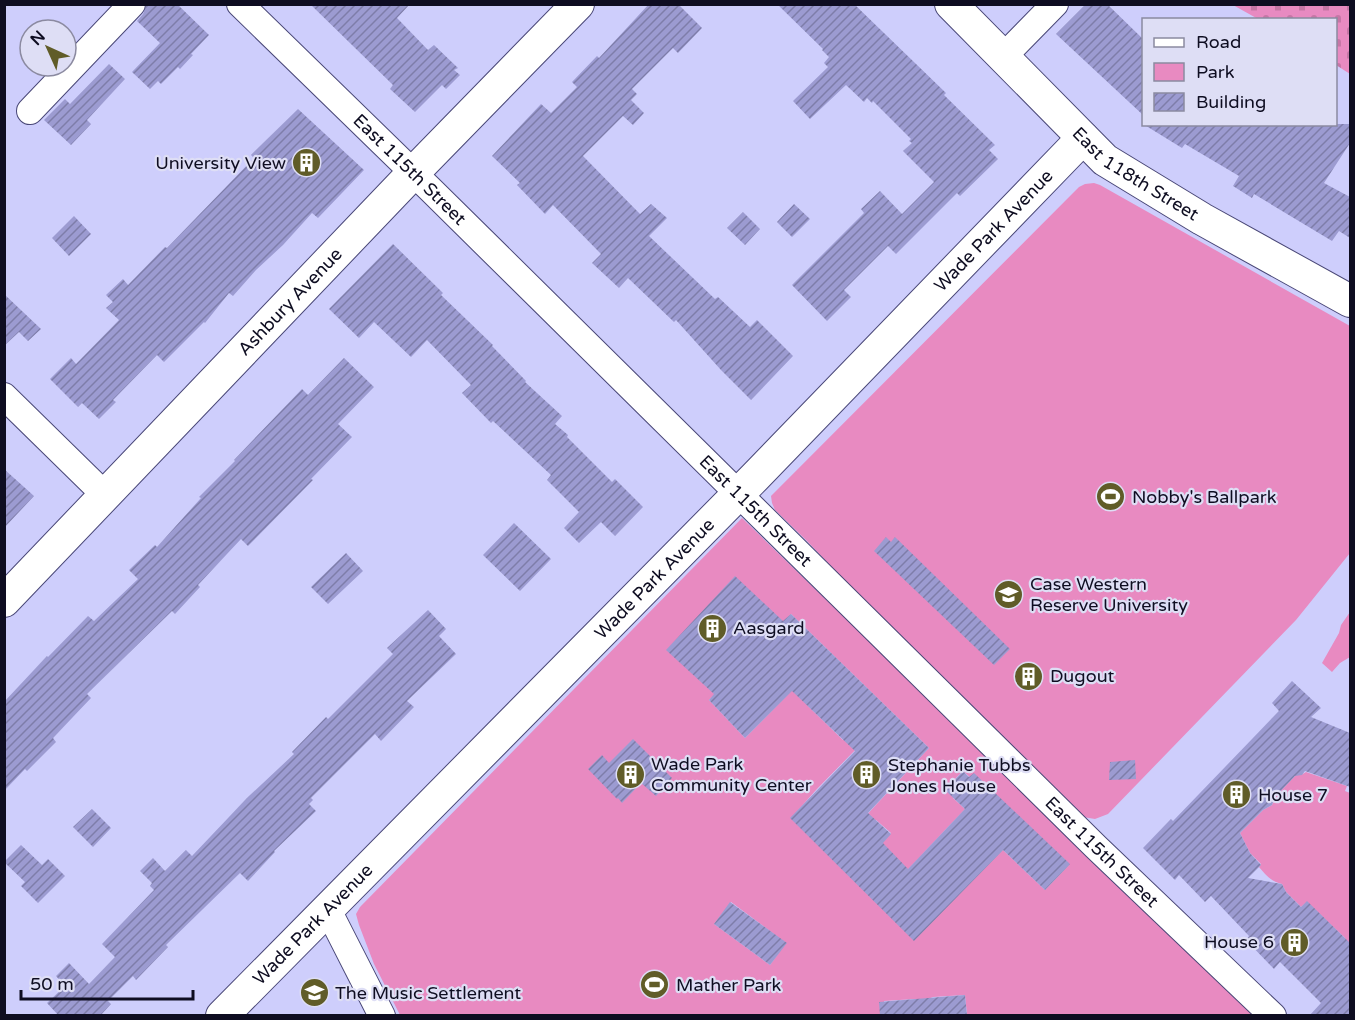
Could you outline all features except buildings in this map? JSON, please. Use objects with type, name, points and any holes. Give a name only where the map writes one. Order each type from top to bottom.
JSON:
[{"type":"street","points":[[30,111],[132,4]]},
{"type":"street","name":"East 115th Street","points":[[240,4],[1096,847],[1274,1016]]},
{"type":"street","name":"Ashbury Avenue","points":[[4,601],[578,4]]},
{"type":"street","name":"East 118th Street","points":[[951,4],[1105,160],[1202,219],[1350,301]]},
{"type":"street","points":[[1003,57],[1055,4]]},
{"type":"street","name":"Wade Park Avenue","points":[[222,1016],[738,494],[1083,138]]},
{"type":"street","points":[[4,396],[105,495]]},
{"type":"street","points":[[327,908],[382,1016]]},
{"type":"green space","points":[[1233,5],[1350,5],[1350,74],[1337,66],[1337,18],[1256,18]]},
{"type":"green space","name":"Nobby's Ballpark","points":[[1094,183],[1350,326],[1350,553],[1296,620],[1108,814],[1095,819],[1083,817],[888,626],[775,510],[771,496],[1079,187]]},
{"type":"green space","points":[[742,518],[1255,1015],[967,1015],[965,995],[933,997],[919,1003],[915,999],[884,1001],[884,1016],[400,1015],[374,964],[359,925],[356,914],[360,907]],"holes":[[[791,614],[929,748],[860,822],[876,820],[891,833],[882,843],[898,880],[965,809],[946,788],[963,771],[1069,865],[1045,890],[1003,850],[914,940],[791,818],[870,735],[843,740],[807,705],[808,674],[745,738],[709,700]],[[731,902],[786,943],[770,965],[714,924]]]},
{"type":"green space","points":[[1350,612],[1350,657],[1332,672],[1322,663]]},
{"type":"green space","points":[[1306,772],[1347,786],[1345,791],[1350,793],[1350,948],[1346,952],[1345,938],[1307,902],[1301,907],[1286,892],[1282,884],[1266,875],[1259,867],[1261,864],[1250,853],[1240,833],[1263,810],[1272,805],[1275,797],[1296,775]]},
{"type":"place","name":"University View","points":[[307,163]]},
{"type":"place","name":"Nobby's Ballpark","points":[[1111,497]]},
{"type":"place","name":"Case Western Reserve University","points":[[1009,594]]},
{"type":"place","name":"Aasgard","points":[[712,628]]},
{"type":"place","name":"Dugout","points":[[1029,676]]},
{"type":"place","name":"Wade Park Community Center","points":[[630,774]]},
{"type":"place","name":"Stephanie Tubbs Jones House","points":[[867,775]]},
{"type":"place","name":"House 7","points":[[1237,795]]},
{"type":"place","name":"House 6","points":[[1295,942]]},
{"type":"place","name":"Mather Park","points":[[655,985]]},
{"type":"place","name":"The Music Settlement","points":[[314,993]]}]
